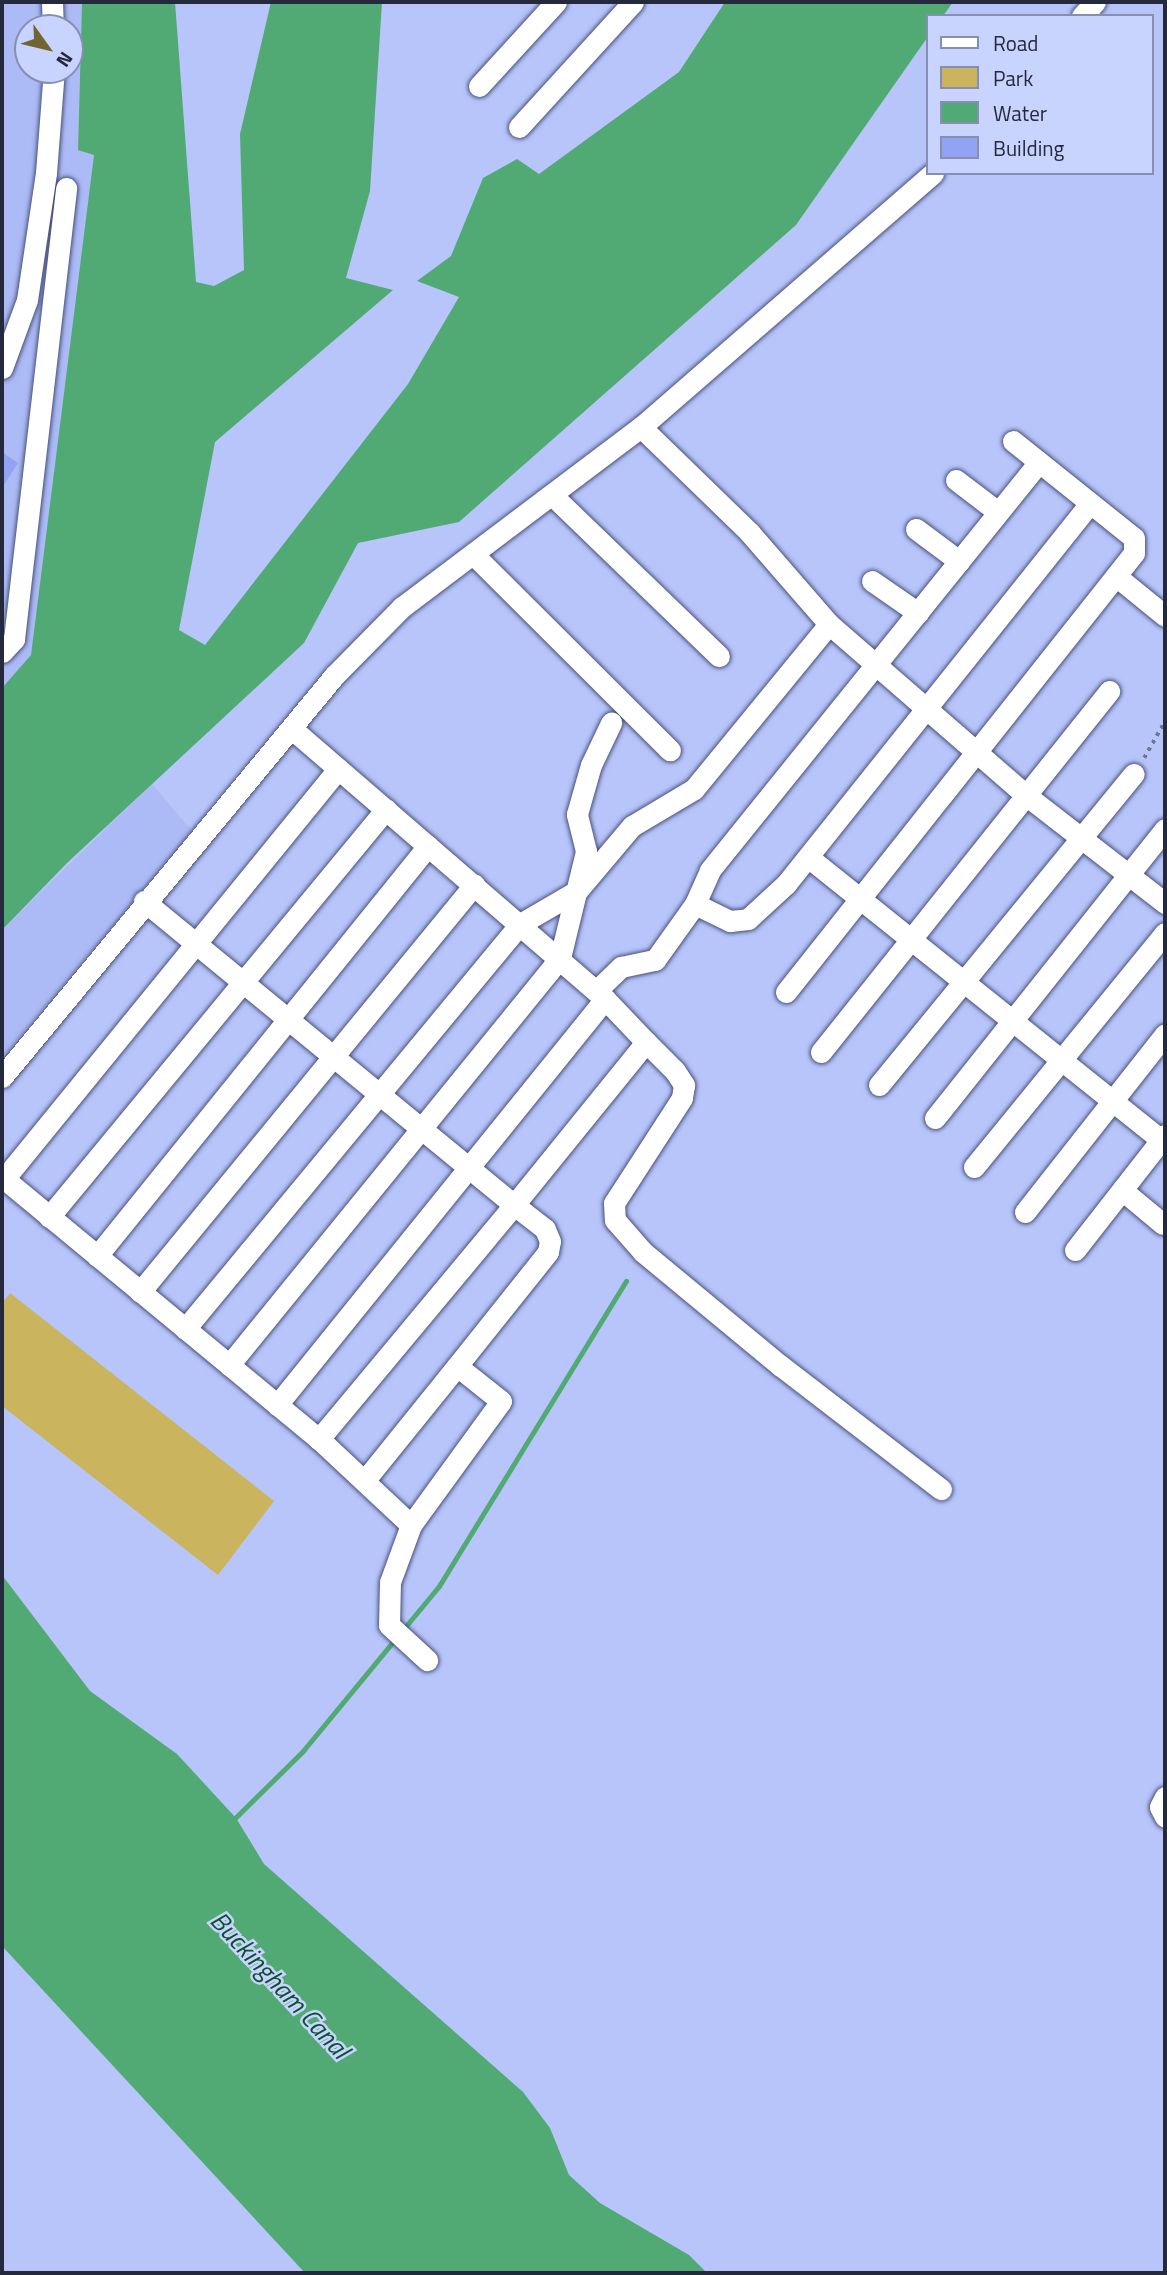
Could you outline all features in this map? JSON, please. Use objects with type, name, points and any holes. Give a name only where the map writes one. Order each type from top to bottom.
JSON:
[{"type":"street","points":[[479,86],[555,2]]},
{"type":"street","points":[[519,127],[633,2]]},
{"type":"street","points":[[2,368],[27,300],[48,162],[53,84]]},
{"type":"street","points":[[2,1076],[144,901],[293,730],[334,676],[402,607],[641,427],[931,175]]},
{"type":"street","points":[[6,639],[66,188]]},
{"type":"street","points":[[641,427],[749,532],[829,624],[1027,796],[1080,840],[1165,903]]},
{"type":"street","points":[[786,992],[978,754],[1116,576],[1137,544],[1013,441]]},
{"type":"street","points":[[276,1405],[469,1167],[621,967],[656,960],[695,904],[710,870],[1039,462]]},
{"type":"street","points":[[957,480],[998,512]]},
{"type":"street","points":[[552,495],[719,656]]},
{"type":"street","points":[[695,904],[730,921],[748,919],[808,857],[1090,503]]},
{"type":"street","points":[[916,529],[959,561]]},
{"type":"street","points":[[473,554],[670,750]]},
{"type":"street","points":[[1116,576],[1165,616]]},
{"type":"street","points":[[872,581],[918,613]]},
{"type":"street","points":[[185,1329],[520,924],[577,891],[632,826],[694,789],[829,624]]},
{"type":"street","points":[[821,1052],[1109,691]]},
{"type":"street","points":[[229,1365],[559,958],[586,851],[577,814],[611,723]]},
{"type":"street","points":[[293,730],[601,995],[675,1071],[684,1085],[682,1098],[614,1203],[615,1220],[643,1252],[770,1357],[941,1489]]},
{"type":"street","points":[[338,769],[3,1178],[319,1439],[411,1525]]},
{"type":"street","points":[[879,1084],[1134,774]]},
{"type":"street","points":[[49,1217],[386,809]]},
{"type":"street","points":[[935,1118],[1165,829]]},
{"type":"street","points":[[97,1256],[428,846]]},
{"type":"street","points":[[808,857],[1112,1101],[1163,1138],[1075,1250]]},
{"type":"street","points":[[140,1292],[474,885]]},
{"type":"street","points":[[144,901],[545,1229],[550,1241],[548,1252],[365,1480]]},
{"type":"street","points":[[974,1167],[1165,933]]},
{"type":"street","points":[[1025,1212],[1165,1034]]},
{"type":"street","points":[[319,1439],[646,1042]]},
{"type":"street","points":[[1122,1191],[1163,1224]]},
{"type":"street","points":[[419,1654],[389,1625],[390,1582],[411,1525],[501,1401],[457,1366]]},
{"type":"street","points":[[1165,1797],[1160,1807],[1165,1817]]},
{"type":"path","points":[[1134,774],[1165,721]]},
{"type":"shaded area","points":[[2,2],[82,2],[82,14],[14,14],[14,84],[80,84],[78,149],[94,154],[31,655],[2,688]]},
{"type":"shaded area","points":[[152,784],[192,831],[2,1057],[2,930]]},
{"type":"green space","points":[[10,1293],[274,1501],[218,1575],[2,1406],[2,1303]]},
{"type":"water","points":[[82,2],[175,2],[196,282],[214,286],[244,270],[240,134],[271,2],[382,2],[370,191],[346,278],[393,290],[215,442],[179,630],[205,645],[408,384],[459,297],[417,281],[451,256],[483,178],[517,159],[539,174],[679,72],[725,2],[953,2],[944,14],[926,14],[926,39],[796,225],[459,522],[358,543],[304,643],[67,863],[2,930],[2,688],[31,655],[94,155],[78,150],[80,84],[84,84]]},
{"type":"water","name":"Buckingham Canal","points":[[2,1575],[90,1691],[177,1754],[236,1818],[264,1864],[523,2092],[550,2128],[569,2175],[600,2203],[689,2255],[707,2273],[305,2273],[2,1946]]},
{"type":"building","points":[[2,452],[18,463],[2,488]]},
{"type":"waterway","points":[[401,1632],[439,1586],[626,1281]]},
{"type":"waterway","points":[[231,1822],[302,1752],[395,1639]]}]
